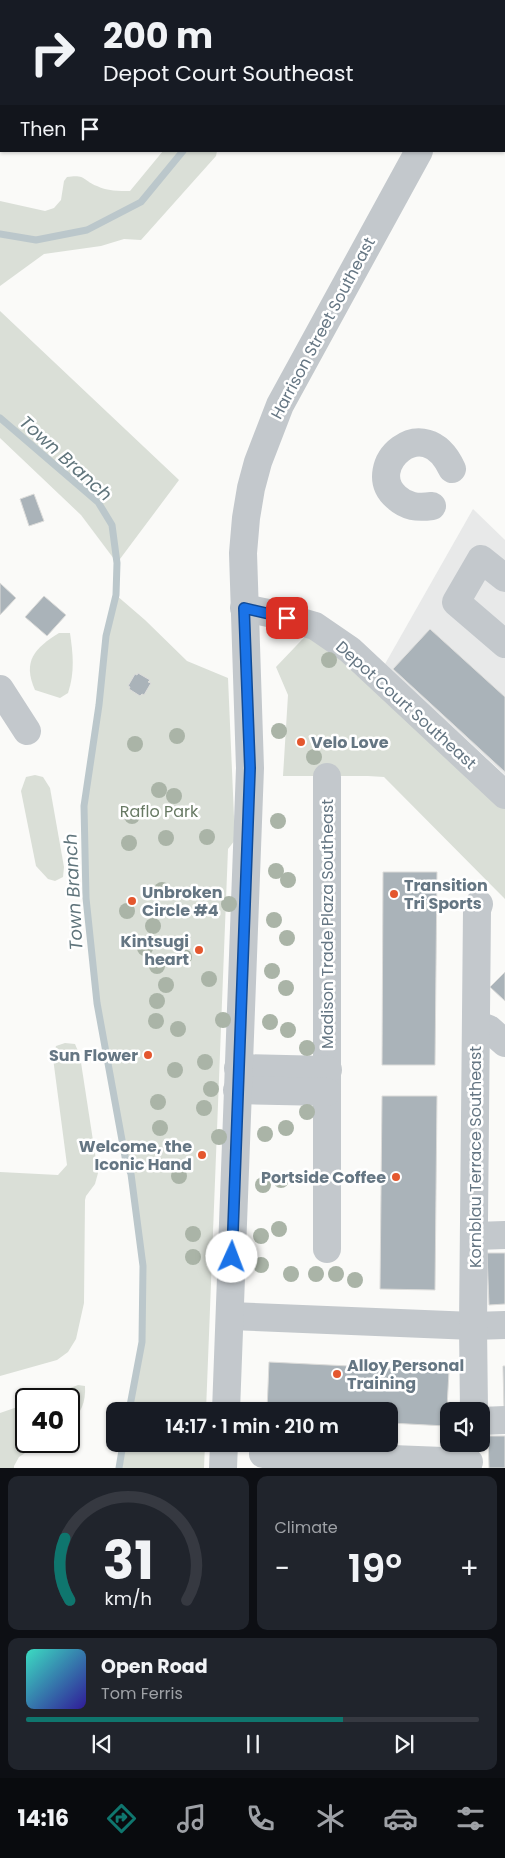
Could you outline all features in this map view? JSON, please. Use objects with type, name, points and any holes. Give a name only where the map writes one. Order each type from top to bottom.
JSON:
[{"type":"street","name":"Harrison Street Southeast","points":[[226,1402],[250,768],[243,553],[246,518],[258,462],[284,397],[418,152]]},
{"type":"street","points":[[432,506],[417,508],[403,504],[392,494],[387,481],[388,466],[395,453],[406,445],[421,442],[435,446],[446,455],[452,469]]},
{"type":"street","points":[[502,636],[456,602],[481,559],[505,578]]},
{"type":"street","name":"Depot Court Southeast","points":[[244,608],[315,626],[350,650],[505,795]]},
{"type":"street","points":[[0,689],[27,731]]},
{"type":"street","name":"Madison Trade Plaza Southeast","points":[[327,776],[327,1249]]},
{"type":"street","name":"Kornblau Terrace Southeast","points":[[474,1402],[477,910],[479,904]]},
{"type":"street","points":[[476,1024],[489,1029],[505,1043]]},
{"type":"street","points":[[238,1079],[328,1081]]},
{"type":"street","points":[[475,1236],[505,1235]]},
{"type":"street","points":[[230,1316],[473,1326],[505,1325]]},
{"type":"street","points":[[490,1421],[505,1420]]},
{"type":"street","points":[[223,1468],[224,1452]]},
{"type":"street","points":[[263,1454],[357,1464],[470,1458]]},
{"type":"shaded area","points":[[473,509],[505,540],[505,775],[385,664]]},
{"type":"green space","points":[[162,152],[217,152],[216,156],[141,240],[124,239],[101,246],[44,254],[0,286],[0,201],[45,211],[54,208],[61,200],[64,181],[67,177],[73,176],[81,177],[105,189],[130,191]]},
{"type":"green space","points":[[0,311],[179,480],[117,563],[81,515],[0,438]]},
{"type":"green space","name":"Raflo Park","points":[[116,595],[187,661],[228,678],[235,840],[228,849],[206,1402],[132,1402],[142,1342],[143,1266],[131,1174],[126,1162],[97,1003],[86,898],[84,806],[99,705],[105,648]]},
{"type":"green space","points":[[315,626],[505,795],[505,899],[384,777],[283,776],[288,695],[276,667]]},
{"type":"green space","points":[[59,633],[70,633],[73,663],[68,693],[60,698],[35,690],[30,671],[33,656],[37,650]]},
{"type":"green space","points":[[35,775],[43,777],[50,788],[64,867],[63,877],[55,881],[48,879],[36,866],[21,791],[26,777]]},
{"type":"green space","points":[[65,1043],[75,1044],[80,1056],[98,1173],[95,1184],[85,1200],[84,1303],[76,1339],[68,1352],[57,1360],[0,1376],[0,1172],[58,1175],[67,1165],[53,1058],[56,1046]]},
{"type":"green space","points":[[78,1385],[85,1386],[85,1397],[80,1412],[80,1388],[70,1388]]},
{"type":"green space","points":[[15,1408],[15,1453],[25,1453],[19,1457],[14,1468],[0,1468],[0,1413]]},
{"type":"green space","points":[[125,1452],[205,1452],[204,1468],[122,1468]]},
{"type":"building","points":[[34,494],[44,521],[29,526],[20,499]]},
{"type":"building","points":[[0,583],[16,598],[0,615]]},
{"type":"building","points":[[44,596],[66,615],[47,636],[25,617]]},
{"type":"building","points":[[430,629],[505,697],[505,772],[393,669]]},
{"type":"building","points":[[138,673],[150,680],[148,682],[151,683],[144,695],[140,696],[129,689],[130,687],[128,686],[135,674],[137,675]]},
{"type":"building","points":[[383,872],[437,872],[435,1065],[382,1065]]},
{"type":"building","points":[[505,972],[505,1001],[490,987]]},
{"type":"building","points":[[382,1096],[437,1096],[435,1290],[380,1289]]},
{"type":"building","points":[[487,1253],[505,1253],[505,1304],[489,1305]]},
{"type":"building","points":[[269,1362],[449,1371],[447,1402],[440,1402],[440,1426],[398,1423],[398,1402],[267,1402]]},
{"type":"building","points":[[503,1366],[505,1366],[505,1409],[504,1409]]},
{"type":"building","points":[[490,1436],[505,1436],[505,1468],[489,1468]]},
{"type":"waterway","points":[[0,234],[36,240],[87,230],[141,202],[182,152]]},
{"type":"waterway","name":"Town Branch","points":[[0,418],[98,502],[112,525],[117,563],[116,595],[106,636],[99,705],[84,806],[86,898],[97,1003],[126,1162],[131,1174],[143,1266],[142,1342],[131,1402]]},
{"type":"waterway","name":"Town Branch","points":[[119,1468],[122,1452]]},
{"type":"place","name":"Velo Love","points":[[301,742]]},
{"type":"place","name":"Transition Tri Sports","points":[[394,894]]},
{"type":"place","name":"Unbroken Circle #4","points":[[132,901]]},
{"type":"place","name":"Kintsugi heart","points":[[199,950]]},
{"type":"place","name":"Sun Flower","points":[[148,1055]]},
{"type":"place","name":"Welcome, the Iconic Hand","points":[[202,1155]]},
{"type":"place","name":"Portside Coffee","points":[[396,1177]]},
{"type":"place","name":"Alloy Personal Training","points":[[337,1374]]},
{"type":"route","points":[[232,1257],[250,768],[244,608],[287,618]]}]
